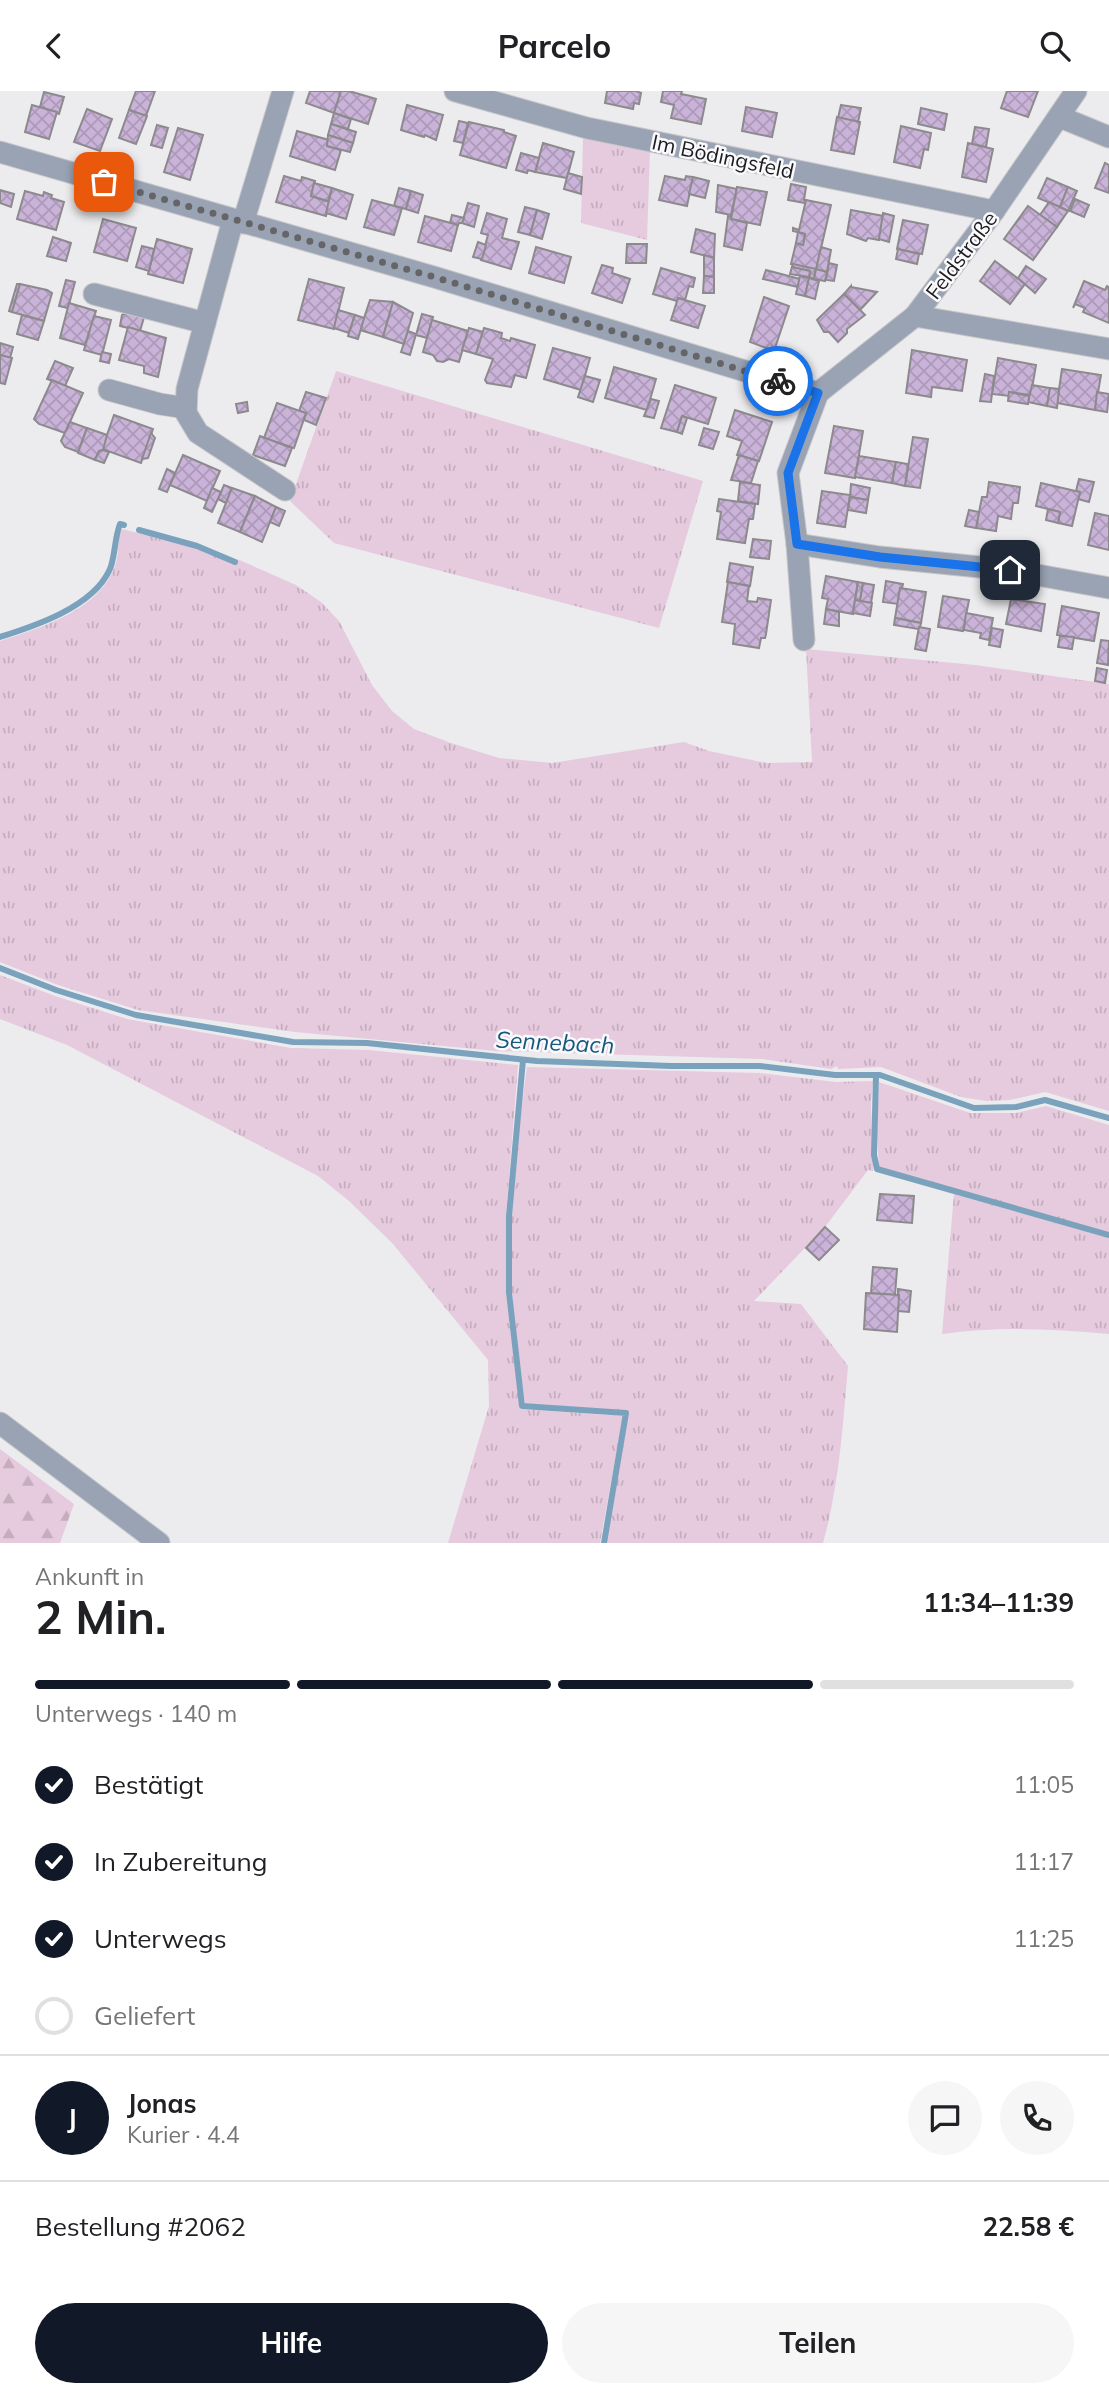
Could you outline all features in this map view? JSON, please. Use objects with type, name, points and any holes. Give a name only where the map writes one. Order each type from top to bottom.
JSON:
[{"type":"street","points":[[283,91],[205,323],[187,389],[186,412],[198,433],[285,490]]},
{"type":"street","name":"Im Bödingsfeld","points":[[455,91],[587,128],[994,211]]},
{"type":"street","name":"Feldstraße","points":[[818,393],[915,316],[994,211],[1076,91]]},
{"type":"street","points":[[1060,117],[1109,137]]},
{"type":"street","points":[[0,152],[434,277],[818,393],[788,473],[797,544],[804,640]]},
{"type":"street","points":[[94,294],[205,323]]},
{"type":"street","points":[[915,316],[1109,349]]},
{"type":"street","points":[[108,390],[186,408]]},
{"type":"street","points":[[797,544],[880,557],[1010,570],[1109,588]]},
{"type":"street","points":[[0,1423],[159,1543]]},
{"type":"green space","points":[[583,136],[650,150],[647,240],[581,223]]},
{"type":"green space","points":[[336,371],[703,481],[659,628],[334,543],[290,501]]},
{"type":"green space","points":[[122,529],[196,548],[236,565],[237,559],[296,585],[321,602],[339,621],[372,685],[392,711],[414,729],[499,758],[552,763],[684,742],[709,751],[767,763],[812,762],[806,649],[975,665],[1109,684],[1109,1111],[1045,1092],[1010,1100],[986,1101],[961,1097],[881,1067],[838,1069],[837,1066],[831,1069],[762,1059],[496,1051],[295,1032],[138,1010],[58,985],[0,962],[0,641],[64,617],[93,597],[113,571]]},
{"type":"green space","points":[[0,975],[127,1019],[291,1048],[369,1050],[518,1065],[506,1216],[506,1294],[520,1409],[623,1416],[600,1543],[448,1543],[489,1406],[488,1360],[393,1244],[349,1201],[318,1176],[67,1045],[0,1019]]},
{"type":"green space","points":[[527,1067],[759,1073],[836,1082],[873,1081],[873,1171],[868,1170],[825,1227],[754,1301],[801,1304],[848,1366],[837,1478],[823,1543],[606,1543],[629,1411],[525,1404],[513,1305],[511,1235]]},
{"type":"green space","points":[[879,1082],[970,1113],[1016,1113],[1046,1106],[1109,1125],[1109,1233],[879,1168]]},
{"type":"green space","points":[[954,1194],[1109,1238],[1109,1334],[1026,1329],[942,1334]]},
{"type":"green space","points":[[0,1449],[74,1504],[60,1543],[0,1543]]},
{"type":"building","points":[[136,91],[155,91],[146,116],[129,110]]},
{"type":"building","points":[[310,91],[341,91],[334,113],[306,103]]},
{"type":"building","points":[[341,91],[376,99],[368,124],[334,113]]},
{"type":"building","points":[[607,91],[641,93],[639,104],[634,103],[633,109],[605,103]]},
{"type":"building","points":[[663,91],[682,91],[681,94],[706,99],[701,124],[671,118],[674,105],[661,102]]},
{"type":"building","points":[[1007,91],[1038,91],[1028,117],[1001,108]]},
{"type":"building","points":[[44,92],[64,97],[59,114],[40,107]]},
{"type":"building","points":[[32,105],[57,112],[49,139],[25,132]]},
{"type":"building","points":[[407,105],[443,115],[436,140],[401,130]]},
{"type":"building","points":[[841,105],[861,108],[858,122],[838,118]]},
{"type":"building","points":[[746,107],[777,113],[772,137],[742,131]]},
{"type":"building","points":[[921,108],[947,114],[944,130],[918,124]]},
{"type":"building","points":[[87,109],[112,119],[100,151],[74,142]]},
{"type":"building","points":[[129,110],[147,116],[136,144],[119,138]]},
{"type":"building","points":[[334,113],[351,119],[348,129],[331,124]]},
{"type":"building","points":[[837,117],[860,122],[854,154],[831,150]]},
{"type":"building","points":[[459,121],[468,123],[463,143],[454,141]]},
{"type":"building","points":[[469,122],[504,130],[516,136],[506,168],[460,155]]},
{"type":"building","points":[[331,124],[356,132],[353,143],[328,135]]},
{"type":"building","points":[[157,125],[168,128],[162,148],[151,145]]},
{"type":"building","points":[[901,126],[931,133],[928,150],[924,149],[920,168],[894,162]]},
{"type":"building","points":[[975,127],[989,129],[986,147],[972,144]]},
{"type":"building","points":[[178,128],[203,135],[190,180],[164,172]]},
{"type":"building","points":[[297,131],[329,140],[327,146],[341,150],[335,170],[290,156]]},
{"type":"building","points":[[328,135],[353,143],[350,152],[327,146]]},
{"type":"building","points":[[543,143],[574,152],[567,178],[535,172]]},
{"type":"building","points":[[968,143],[993,149],[986,182],[962,177]]},
{"type":"building","points":[[521,153],[539,158],[535,172],[516,170]]},
{"type":"building","points":[[1105,163],[1109,165],[1109,193],[1095,188]]},
{"type":"building","points":[[568,173],[582,177],[581,194],[564,189]]},
{"type":"building","points":[[284,176],[301,181],[302,177],[315,181],[311,196],[330,202],[326,216],[276,202]]},
{"type":"building","points":[[665,176],[685,180],[686,176],[693,177],[687,206],[659,200]]},
{"type":"building","points":[[693,177],[709,181],[705,198],[689,194]]},
{"type":"building","points":[[1047,178],[1068,187],[1060,207],[1038,198]]},
{"type":"building","points":[[314,183],[332,188],[328,201],[311,196]]},
{"type":"building","points":[[791,184],[806,187],[805,203],[788,200]]},
{"type":"building","points":[[718,185],[737,189],[731,215],[716,212]]},
{"type":"building","points":[[737,187],[767,192],[760,225],[731,219]]},
{"type":"building","points":[[1068,187],[1077,191],[1068,211],[1060,207]]},
{"type":"building","points":[[332,188],[353,195],[346,219],[326,213]]},
{"type":"building","points":[[399,188],[411,191],[406,209],[394,206]]},
{"type":"building","points":[[0,190],[14,194],[11,207],[0,203]]},
{"type":"building","points":[[25,191],[43,196],[44,192],[52,195],[51,198],[64,202],[56,230],[17,219]]},
{"type":"building","points":[[411,191],[423,195],[418,213],[406,209]]},
{"type":"building","points":[[1075,199],[1089,205],[1084,217],[1070,211]]},
{"type":"building","points":[[372,200],[402,208],[394,235],[364,227]]},
{"type":"building","points":[[806,200],[831,205],[816,270],[791,264],[796,243],[803,245],[805,234],[793,231],[793,228],[799,230]]},
{"type":"building","points":[[1049,202],[1068,211],[1057,227],[1040,215]]},
{"type":"building","points":[[468,203],[479,206],[474,227],[462,223]]},
{"type":"building","points":[[1028,206],[1057,227],[1033,260],[1004,239]]},
{"type":"building","points":[[525,207],[537,210],[530,235],[518,232]]},
{"type":"building","points":[[537,210],[549,214],[542,239],[530,235]]},
{"type":"building","points":[[851,210],[884,216],[879,240],[868,238],[866,241],[847,234]]},
{"type":"building","points":[[487,213],[507,219],[502,238],[519,242],[511,269],[481,260],[488,235],[481,233]]},
{"type":"building","points":[[883,213],[894,216],[889,242],[879,239]]},
{"type":"building","points":[[452,215],[464,218],[462,223],[450,223]]},
{"type":"building","points":[[425,216],[458,225],[451,251],[418,242]]},
{"type":"building","points":[[728,216],[747,223],[742,250],[724,246]]},
{"type":"building","points":[[103,219],[136,228],[127,261],[94,252]]},
{"type":"building","points":[[903,220],[928,225],[922,254],[897,249]]},
{"type":"building","points":[[696,229],[715,234],[714,258],[691,252]]},
{"type":"building","points":[[798,232],[805,234],[803,245],[796,243]]},
{"type":"building","points":[[53,237],[71,243],[66,261],[47,256]]},
{"type":"building","points":[[157,239],[192,249],[183,283],[148,274]]},
{"type":"building","points":[[478,242],[486,245],[482,259],[473,257]]},
{"type":"building","points":[[627,244],[647,244],[646,263],[626,263]]},
{"type":"building","points":[[142,246],[154,249],[149,271],[136,267]]},
{"type":"building","points":[[536,247],[571,257],[564,283],[529,273]]},
{"type":"building","points":[[821,247],[831,250],[827,272],[816,270]]},
{"type":"building","points":[[898,249],[919,254],[917,264],[896,259]]},
{"type":"building","points":[[704,255],[714,258],[714,277],[704,276]]},
{"type":"building","points":[[995,261],[1025,284],[1010,304],[980,281]]},
{"type":"building","points":[[829,263],[837,265],[834,281],[826,280]]},
{"type":"building","points":[[793,264],[816,269],[814,279],[809,277],[810,271],[792,267]]},
{"type":"building","points":[[602,265],[613,268],[612,273],[630,279],[622,303],[592,293]]},
{"type":"building","points":[[1026,266],[1046,279],[1035,293],[1018,278]]},
{"type":"building","points":[[792,267],[810,271],[809,277],[790,274]]},
{"type":"building","points":[[661,268],[695,278],[693,287],[689,286],[685,300],[678,298],[677,301],[653,294]]},
{"type":"building","points":[[816,269],[827,272],[825,281],[814,279]]},
{"type":"building","points":[[766,270],[800,279],[798,287],[763,279]]},
{"type":"building","points":[[704,276],[714,277],[714,293],[703,293]]},
{"type":"building","points":[[800,276],[809,278],[805,296],[796,294]]},
{"type":"building","points":[[809,278],[819,281],[815,299],[805,296]]},
{"type":"building","points":[[309,279],[344,288],[334,329],[298,320]]},
{"type":"building","points":[[66,280],[75,282],[68,308],[59,306]]},
{"type":"building","points":[[1084,281],[1105,290],[1109,287],[1109,323],[1083,312],[1085,308],[1075,304],[1073,308]]},
{"type":"building","points":[[17,284],[20,284],[12,312],[9,311]]},
{"type":"building","points":[[20,284],[52,293],[44,321],[12,312]]},
{"type":"building","points":[[851,286],[877,292],[860,310],[844,294]]},
{"type":"building","points":[[844,294],[865,315],[847,329],[847,333],[838,342],[829,332],[824,332],[817,320]]},
{"type":"building","points":[[764,297],[789,306],[774,351],[750,342]]},
{"type":"building","points":[[678,298],[705,306],[698,328],[671,320]]},
{"type":"building","points":[[370,300],[393,302],[383,337],[360,330]]},
{"type":"building","points":[[393,302],[413,313],[404,344],[383,337]]},
{"type":"building","points":[[69,303],[96,311],[85,345],[60,338]]},
{"type":"building","points":[[132,310],[145,314],[140,331],[120,326],[122,315]]},
{"type":"building","points":[[338,310],[355,315],[349,333],[334,328]]},
{"type":"building","points":[[422,314],[433,317],[427,338],[416,335]]},
{"type":"building","points":[[22,315],[44,321],[38,340],[17,334]]},
{"type":"building","points":[[355,315],[364,318],[358,339],[348,336]]},
{"type":"building","points":[[94,316],[111,320],[102,355],[84,350]]},
{"type":"building","points":[[432,320],[468,331],[459,362],[449,359],[437,361],[433,355],[423,352]]},
{"type":"building","points":[[128,327],[166,338],[158,377],[144,373],[144,366],[119,360]]},
{"type":"building","points":[[469,328],[483,332],[476,354],[462,350]]},
{"type":"building","points":[[484,328],[502,333],[501,338],[510,341],[511,338],[535,345],[526,378],[515,375],[511,387],[487,383],[485,380],[493,359],[476,354]]},
{"type":"building","points":[[408,331],[416,334],[410,355],[401,352]]},
{"type":"building","points":[[0,343],[13,347],[10,358],[0,355]]},
{"type":"building","points":[[553,348],[590,358],[581,390],[544,379]]},
{"type":"building","points":[[912,350],[967,360],[962,391],[932,387],[931,397],[906,393]]},
{"type":"building","points":[[102,352],[111,354],[109,363],[100,361]]},
{"type":"building","points":[[0,355],[12,358],[5,384],[0,383]]},
{"type":"building","points":[[998,358],[1036,365],[1030,400],[1029,395],[1009,392],[1009,396],[992,394]]},
{"type":"building","points":[[55,361],[73,368],[65,386],[47,379]]},
{"type":"building","points":[[614,367],[656,379],[647,410],[605,398]]},
{"type":"building","points":[[1062,369],[1101,375],[1095,410],[1057,403]]},
{"type":"building","points":[[985,374],[994,376],[991,402],[980,401]]},
{"type":"building","points":[[585,376],[600,380],[593,402],[578,397]]},
{"type":"building","points":[[52,380],[83,393],[65,433],[39,424],[34,419]]},
{"type":"building","points":[[675,385],[716,398],[708,424],[682,416],[677,432],[661,428]]},
{"type":"building","points":[[1032,385],[1050,388],[1047,406],[1028,402]]},
{"type":"building","points":[[1050,388],[1059,389],[1057,408],[1047,406]]},
{"type":"building","points":[[306,392],[326,398],[316,425],[304,420],[306,413],[299,411]]},
{"type":"building","points":[[1009,392],[1029,396],[1028,404],[1008,401]]},
{"type":"building","points":[[1097,392],[1109,394],[1107,412],[1095,410]]},
{"type":"building","points":[[651,399],[659,401],[654,418],[644,416]]},
{"type":"building","points":[[247,402],[248,411],[238,413],[236,404]]},
{"type":"building","points":[[277,403],[306,413],[294,448],[264,438]]},
{"type":"building","points":[[735,410],[772,422],[759,461],[737,455],[742,441],[727,436]]},
{"type":"building","points":[[114,415],[153,429],[141,463],[102,449]]},
{"type":"building","points":[[682,416],[687,418],[682,434],[677,432]]},
{"type":"building","points":[[70,422],[87,428],[78,452],[65,447],[61,441]]},
{"type":"building","points":[[834,426],[863,431],[855,478],[825,473]]},
{"type":"building","points":[[87,428],[107,435],[103,450],[99,451],[95,460],[78,453]]},
{"type":"building","points":[[704,428],[719,432],[713,449],[699,445]]},
{"type":"building","points":[[151,433],[155,438],[148,458],[142,459]]},
{"type":"building","points":[[260,436],[292,448],[285,466],[253,455]]},
{"type":"building","points":[[913,437],[928,439],[920,488],[905,486]]},
{"type":"building","points":[[99,451],[109,452],[104,463],[95,460]]},
{"type":"building","points":[[183,455],[220,471],[207,501],[170,485]]},
{"type":"building","points":[[739,455],[758,461],[751,483],[731,480]]},
{"type":"building","points":[[859,456],[896,462],[892,483],[855,477]]},
{"type":"building","points":[[896,462],[908,464],[905,486],[892,483]]},
{"type":"building","points":[[167,469],[175,473],[167,492],[159,489]]},
{"type":"building","points":[[1079,479],[1094,482],[1089,502],[1078,499],[1080,492],[1076,491]]},
{"type":"building","points":[[740,482],[760,485],[758,504],[738,501]]},
{"type":"building","points":[[989,482],[1020,487],[1018,503],[1013,503],[1011,519],[998,516],[996,531],[976,528],[982,497],[987,497]]},
{"type":"building","points":[[1041,483],[1080,492],[1072,526],[1058,523],[1060,512],[1036,506]]},
{"type":"building","points":[[851,484],[870,488],[868,500],[850,497]]},
{"type":"building","points":[[224,485],[232,488],[226,503],[218,499]]},
{"type":"building","points":[[212,488],[221,492],[212,512],[204,508]]},
{"type":"building","points":[[232,488],[255,496],[240,532],[218,523]]},
{"type":"building","points":[[822,491],[850,495],[845,527],[817,523]]},
{"type":"building","points":[[255,496],[276,507],[262,542],[240,532]]},
{"type":"building","points":[[850,497],[868,500],[866,513],[848,510]]},
{"type":"building","points":[[719,499],[755,504],[745,543],[717,539],[721,512],[717,511]]},
{"type":"building","points":[[276,507],[285,511],[279,526],[270,522]]},
{"type":"building","points":[[1048,509],[1060,512],[1058,523],[1046,520]]},
{"type":"building","points":[[969,510],[979,512],[976,528],[965,526]]},
{"type":"building","points":[[1095,513],[1109,516],[1109,550],[1088,545]]},
{"type":"building","points":[[753,539],[771,541],[769,559],[750,557]]},
{"type":"building","points":[[730,563],[753,567],[750,586],[727,582]]},
{"type":"building","points":[[826,576],[858,582],[853,614],[826,609],[828,599],[822,598]]},
{"type":"building","points":[[886,581],[903,584],[898,604],[883,602]]},
{"type":"building","points":[[728,582],[749,586],[747,601],[757,602],[758,598],[771,600],[765,638],[761,638],[759,648],[733,644],[735,624],[722,622]]},
{"type":"building","points":[[858,582],[863,583],[860,601],[855,600]]},
{"type":"building","points":[[863,583],[874,585],[871,603],[860,601]]},
{"type":"building","points":[[900,588],[926,592],[921,623],[895,618]]},
{"type":"building","points":[[943,596],[969,600],[963,631],[938,627]]},
{"type":"building","points":[[1011,599],[1045,604],[1041,631],[1006,624]]},
{"type":"building","points":[[855,600],[872,603],[870,616],[853,613]]},
{"type":"building","points":[[1062,606],[1099,613],[1094,641],[1057,635]]},
{"type":"building","points":[[826,609],[839,612],[839,626],[824,624]]},
{"type":"building","points":[[966,613],[993,618],[989,640],[980,638],[981,633],[964,630]]},
{"type":"building","points":[[895,618],[921,623],[920,627],[918,629],[894,625]]},
{"type":"building","points":[[919,627],[930,629],[926,651],[915,649]]},
{"type":"building","points":[[992,628],[1003,630],[1000,647],[989,645]]},
{"type":"building","points":[[1060,636],[1074,637],[1072,649],[1058,647]]},
{"type":"building","points":[[1101,640],[1109,641],[1108,665],[1097,663]]},
{"type":"building","points":[[1097,668],[1107,670],[1105,683],[1095,681]]},
{"type":"building","points":[[880,1194],[914,1196],[912,1223],[877,1220]]},
{"type":"building","points":[[825,1227],[839,1240],[819,1260],[806,1248]]},
{"type":"building","points":[[873,1267],[897,1269],[895,1295],[871,1293]]},
{"type":"building","points":[[898,1289],[911,1291],[909,1312],[898,1311]]},
{"type":"building","points":[[866,1293],[899,1295],[897,1332],[864,1329]]},
{"type":"waterway","points":[[0,637],[61,613],[90,595],[109,571],[118,530],[120,524],[124,525]]},
{"type":"waterway","points":[[139,530],[197,546],[235,562]]},
{"type":"waterway","name":"Sennebach","points":[[0,968],[56,990],[136,1015],[293,1042],[367,1043],[537,1061],[760,1066],[835,1075],[880,1075],[974,1108],[1016,1107],[1045,1100],[1109,1118]]},
{"type":"waterway","points":[[523,1060],[509,1216],[509,1293],[522,1406],[626,1413],[604,1543]]},
{"type":"waterway","points":[[876,1075],[874,1155],[877,1169],[1109,1235]]},
{"type":"way so far","points":[[104,182],[434,277],[778,381]]},
{"type":"route","points":[[778,381],[818,393],[788,473],[797,544],[880,557],[1010,570]]}]
